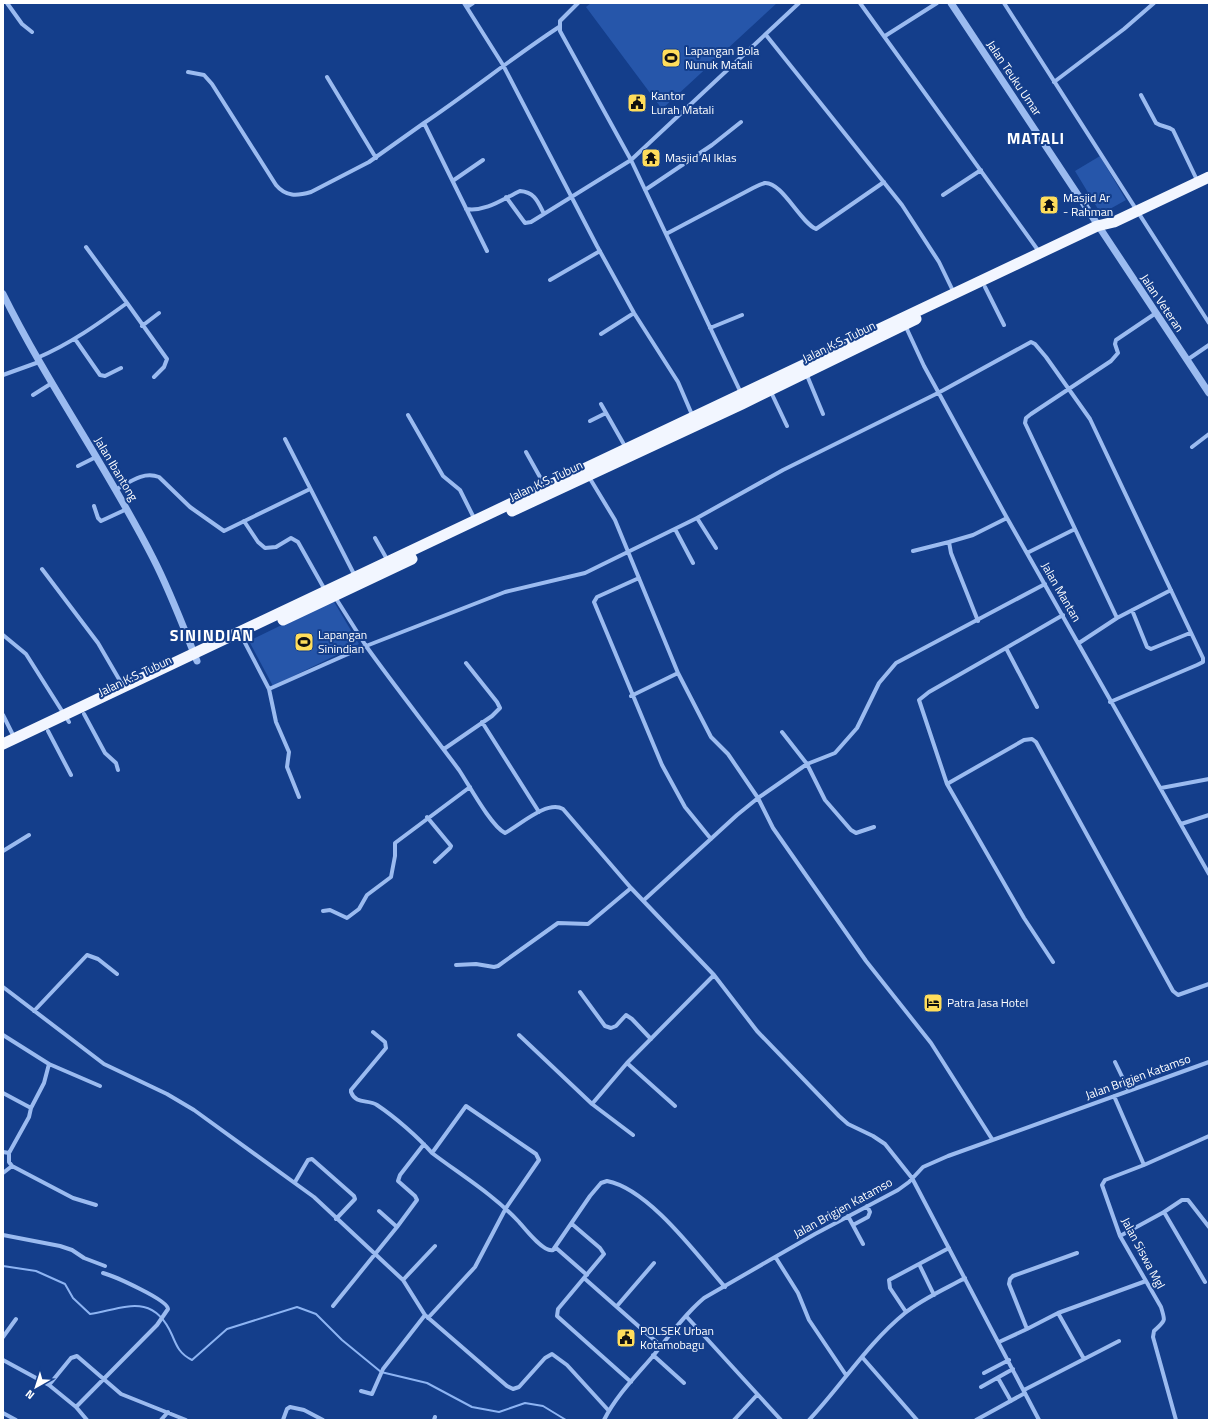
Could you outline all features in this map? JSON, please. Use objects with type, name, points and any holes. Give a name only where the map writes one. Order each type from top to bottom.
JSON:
[{"type":"highway","points":[[1099,229],[1209,177]]},
{"type":"highway","name":"Jalan K.S. Tubun","points":[[96,705],[586,472],[770,390],[954,293],[1040,253],[1099,229]]},
{"type":"highway","name":"Jalan K.S. Tubun","points":[[3,744],[83,713],[124,688],[243,639],[356,577],[545,487],[586,472],[626,448],[741,394],[903,321],[985,287],[1099,229]]},
{"type":"highway","name":"Jalan K.S. Tubun","points":[[3,752],[48,731],[67,719]]},
{"type":"street","points":[[7,3],[22,24],[32,32]]},
{"type":"street","points":[[464,3],[503,65],[634,313],[678,382],[693,417]]},
{"type":"street","points":[[467,7],[473,3]]},
{"type":"street","points":[[578,3],[560,21],[559,27],[567,45],[631,160],[741,394]]},
{"type":"street","points":[[506,198],[525,223],[531,222],[631,160],[799,3]]},
{"type":"street","points":[[860,3],[1040,253]]},
{"type":"street","points":[[884,36],[937,3]]},
{"type":"street","name":"Jalan Teuku Umar","points":[[950,3],[1020,106],[1099,229]]},
{"type":"street","points":[[1004,3],[1136,212],[1209,323]]},
{"type":"street","points":[[1054,82],[1124,29],[1154,3]]},
{"type":"street","points":[[188,72],[204,75],[212,84],[276,185],[287,194],[303,194],[311,192],[376,158],[462,98],[503,65],[559,27]]},
{"type":"street","points":[[766,35],[884,182],[922,232],[954,293]]},
{"type":"street","points":[[326,77],[376,158]]},
{"type":"street","points":[[1141,95],[1156,123],[1173,130],[1198,183]]},
{"type":"street","points":[[645,190],[712,146],[741,122]]},
{"type":"street","points":[[424,124],[454,180],[466,209],[487,251]]},
{"type":"street","points":[[454,180],[483,160]]},
{"type":"street","points":[[943,195],[981,170]]},
{"type":"street","points":[[666,234],[753,188],[766,183],[775,186],[809,225],[816,229],[884,182]]},
{"type":"street","points":[[466,209],[476,210],[486,208],[520,191],[531,193],[537,199],[544,214]]},
{"type":"street","name":"Jalan Veteran","points":[[1099,229],[1209,393]]},
{"type":"street","points":[[86,247],[167,359],[164,367],[154,377]]},
{"type":"street","points":[[550,280],[600,251]]},
{"type":"street","points":[[985,287],[1004,326]]},
{"type":"street","name":"Jalan Ibantong","points":[[3,294],[38,360],[127,509],[154,559],[196,658]]},
{"type":"street","points":[[3,375],[38,360],[75,339],[127,303]]},
{"type":"street","points":[[601,334],[634,313]]},
{"type":"street","points":[[1117,618],[1025,424],[1026,418],[1031,414],[1116,358],[1118,353],[1115,344],[1116,340],[1156,313]]},
{"type":"street","points":[[142,326],[159,314]]},
{"type":"street","points":[[710,328],[742,315]]},
{"type":"street","name":"Jalan Mantan","points":[[903,321],[938,393],[1007,518],[1079,643],[1110,702],[1161,788],[1209,874]]},
{"type":"street","points":[[75,339],[100,375],[105,376],[120,368]]},
{"type":"street","points":[[269,689],[366,646],[505,592],[584,573],[675,530],[783,470],[938,393],[1030,342],[1035,344],[1070,389],[1096,430],[1203,658],[1201,663],[1110,702]]},
{"type":"street","points":[[1187,360],[1209,345]]},
{"type":"street","points":[[806,372],[823,414]]},
{"type":"street","points":[[33,396],[52,383]]},
{"type":"street","points":[[770,390],[786,426]]},
{"type":"street","points":[[601,404],[626,448]]},
{"type":"street","points":[[590,421],[606,413]]},
{"type":"street","points":[[408,415],[443,476],[460,490],[475,521]]},
{"type":"street","points":[[1192,447],[1209,434]]},
{"type":"street","points":[[285,439],[356,577]]},
{"type":"street","points":[[526,452],[545,487]]},
{"type":"street","points":[[78,466],[96,457]]},
{"type":"street","points":[[586,472],[614,520],[629,552],[678,673],[711,737],[728,754],[758,798],[773,828],[866,961],[931,1043],[992,1139]]},
{"type":"street","points":[[115,490],[141,476],[153,475],[160,477],[190,507],[219,529],[227,530],[310,489]]},
{"type":"street","points":[[94,506],[98,518],[102,521],[127,509]]},
{"type":"street","points":[[697,518],[716,548]]},
{"type":"street","points":[[912,551],[973,535],[1007,518]]},
{"type":"street","points":[[244,521],[258,542],[265,548],[276,547],[291,538],[298,542],[366,646],[444,749],[492,820],[505,833],[539,812],[552,806],[563,809],[631,888],[714,975],[756,1031],[844,1121],[880,1140],[893,1153],[912,1178],[1009,1360],[1039,1420]]},
{"type":"street","points":[[1027,553],[1075,529]]},
{"type":"street","points":[[675,530],[693,563]]},
{"type":"street","points":[[375,538],[388,562]]},
{"type":"street","points":[[949,542],[951,552],[978,621]]},
{"type":"street","points":[[42,569],[98,643],[124,688]]},
{"type":"street","points":[[639,578],[597,597],[594,600],[631,696],[662,765],[678,797],[711,839]]},
{"type":"street","points":[[644,900],[758,798],[807,764],[835,753],[860,722],[873,694],[892,667],[1045,584]]},
{"type":"street","points":[[1079,643],[1117,618],[1171,590]]},
{"type":"street","points":[[1132,610],[1147,647],[1151,649],[1190,633]]},
{"type":"street","points":[[1053,962],[1024,918],[947,784],[920,700],[929,692],[1063,615]]},
{"type":"street","points":[[3,635],[26,654],[67,719]]},
{"type":"street","points":[[243,639],[269,689],[276,722],[289,752],[287,767],[299,797]]},
{"type":"street","points":[[1006,648],[1037,707]]},
{"type":"street","points":[[444,749],[500,708],[497,702],[466,663]]},
{"type":"street","points":[[631,696],[678,673]]},
{"type":"street","points":[[83,713],[105,753],[116,762],[118,770]]},
{"type":"street","points":[[3,715],[15,739]]},
{"type":"street","points":[[482,722],[539,812]]},
{"type":"street","points":[[48,731],[71,775]]},
{"type":"street","points":[[782,732],[807,764],[825,800],[851,830],[856,833],[861,833],[874,827]]},
{"type":"street","points":[[947,784],[1024,740],[1032,739],[1036,742],[1173,991],[1178,995],[1185,994],[1209,984]]},
{"type":"street","points":[[1161,788],[1209,779]]},
{"type":"street","points":[[324,911],[330,910],[347,918],[360,909],[367,895],[391,876],[395,856],[395,843],[470,787]]},
{"type":"street","points":[[1181,824],[1209,815]]},
{"type":"street","points":[[427,818],[451,846],[435,862]]},
{"type":"street","points":[[3,851],[29,835]]},
{"type":"street","points":[[456,965],[476,964],[494,967],[498,966],[558,923],[588,924],[631,888]]},
{"type":"street","points":[[34,1011],[87,955],[98,959],[117,974]]},
{"type":"street","points":[[592,1104],[627,1063],[714,975]]},
{"type":"street","points":[[3,987],[104,1064],[167,1094],[194,1110],[314,1197],[402,1280],[427,1317],[510,1388],[519,1387],[545,1358],[552,1354],[567,1365],[609,1410]]},
{"type":"street","points":[[580,992],[605,1026],[611,1028],[616,1026],[626,1015],[632,1019],[651,1039]]},
{"type":"street","points":[[373,1032],[385,1042],[386,1048],[352,1090],[351,1094],[360,1102],[376,1104],[424,1144],[432,1153],[506,1208],[538,1243],[550,1251],[555,1247],[590,1196],[601,1183],[607,1181],[627,1188],[660,1214],[725,1287]]},
{"type":"street","points":[[3,1035],[49,1064],[100,1086]]},
{"type":"street","points":[[519,1036],[592,1104],[633,1135]]},
{"type":"street","points":[[1115,1062],[1129,1091]]},
{"type":"street","name":"Jalan Brigjen Katamso","points":[[604,1420],[609,1410],[630,1382],[686,1316],[704,1298],[848,1216],[898,1190],[923,1167],[992,1139],[1209,1062]]},
{"type":"street","points":[[627,1063],[675,1106]]},
{"type":"street","points":[[49,1064],[44,1083],[31,1108],[29,1117],[9,1153],[9,1162],[12,1166],[73,1198],[96,1205]]},
{"type":"street","points":[[3,1093],[31,1108]]},
{"type":"street","points":[[1114,1096],[1144,1165],[1209,1136]]},
{"type":"street","points":[[361,1391],[372,1394],[383,1369],[427,1317],[475,1267],[506,1208],[539,1160],[536,1154],[466,1106],[432,1153]]},
{"type":"street","points":[[332,1306],[375,1255],[417,1200],[415,1196],[400,1184],[398,1178],[424,1144]]},
{"type":"street","points":[[3,1152],[9,1153]]},
{"type":"street","points":[[294,1182],[308,1160],[312,1159],[354,1196],[355,1200],[336,1218]]},
{"type":"street","name":"Jalan Siswa Mgl","points":[[1144,1165],[1105,1180],[1103,1183],[1110,1210],[1120,1236],[1161,1308],[1164,1318],[1163,1324],[1154,1330],[1153,1337],[1176,1420]]},
{"type":"street","points":[[3,1173],[12,1166]]},
{"type":"street","points":[[1120,1236],[1164,1212],[1182,1200],[1188,1200],[1209,1227]]},
{"type":"street","points":[[853,1225],[868,1217],[870,1212],[867,1206]]},
{"type":"street","points":[[379,1211],[397,1227]]},
{"type":"street","points":[[1164,1212],[1204,1282]]},
{"type":"street","points":[[848,1216],[864,1244]]},
{"type":"street","points":[[572,1224],[604,1252],[602,1257],[586,1277],[558,1309],[557,1316],[630,1382]]},
{"type":"street","points":[[3,1235],[60,1246],[72,1250],[84,1258],[105,1266]]},
{"type":"street","points":[[402,1280],[434,1246]]},
{"type":"street","points":[[555,1247],[661,1346]]},
{"type":"street","points":[[906,1312],[890,1288],[888,1281],[949,1248]]},
{"type":"street","points":[[1027,1329],[1009,1284],[1010,1279],[1013,1276],[1077,1253]]},
{"type":"street","points":[[776,1258],[798,1293],[809,1320],[846,1375]]},
{"type":"street","points":[[617,1306],[654,1263]]},
{"type":"street","points":[[919,1264],[934,1295]]},
{"type":"street","points":[[76,1407],[157,1325],[168,1310],[165,1304],[131,1285],[103,1273]]},
{"type":"street","points":[[809,1420],[886,1330],[906,1312],[965,1278]]},
{"type":"street","points":[[999,1342],[1058,1313],[1146,1281]]},
{"type":"street","points":[[1058,1313],[1084,1359]]},
{"type":"street","points":[[686,1316],[719,1350],[780,1420]]},
{"type":"street","points":[[3,1337],[16,1319]]},
{"type":"street","points":[[976,1420],[1011,1401],[1024,1391],[1119,1341]]},
{"type":"street","points":[[653,1355],[684,1383]]},
{"type":"street","points":[[49,1385],[71,1358],[77,1356],[121,1394],[186,1420]]},
{"type":"street","points":[[862,1358],[917,1420]]},
{"type":"street","points":[[3,1360],[49,1385],[76,1407],[87,1420]]},
{"type":"street","points":[[984,1373],[1009,1360]]},
{"type":"street","points":[[981,1387],[1013,1369]]},
{"type":"street","points":[[998,1378],[1011,1401]]},
{"type":"street","points":[[734,1420],[757,1395]]},
{"type":"street","points":[[283,1420],[286,1409],[290,1407],[304,1410],[323,1420]]},
{"type":"street","points":[[161,1420],[168,1412]]},
{"type":"street","points":[[3,1419],[4,1413],[16,1420]]},
{"type":"shaded area","name":"Lapangan Bola Nunuk Matali","points":[[591,3],[777,3],[662,109],[586,7]]},
{"type":"shaded area","points":[[1100,156],[1126,200],[1101,214],[1075,171]]},
{"type":"shaded area","name":"Lapangan Sinindian","points":[[333,600],[359,644],[273,686],[249,641]]},
{"type":"waterway","points":[[3,1266],[36,1271],[65,1284],[73,1298],[90,1314],[126,1307],[137,1306],[147,1308],[156,1313],[164,1322],[179,1350],[192,1360],[227,1329],[297,1307],[316,1314],[342,1340],[381,1372],[427,1383],[472,1407],[499,1412],[525,1403],[543,1406],[566,1420]]},
{"type":"place","name":"Lapangan Bola Nunuk Matali","points":[[671,58]]},
{"type":"place","name":"Kantor Lurah Matali","points":[[637,103]]},
{"type":"place","name":"Masjid Al Iklas","points":[[651,158]]},
{"type":"place","name":"Masjid Ar - Rahman","points":[[1049,205]]},
{"type":"place","name":"Lapangan Sinindian","points":[[304,642]]},
{"type":"place","name":"Patra Jasa Hotel","points":[[933,1003]]},
{"type":"place","name":"POLSEK Urban Kotamobagu","points":[[626,1338]]},
{"type":"district","name":"MATALI","points":[[1036,138]]},
{"type":"district","name":"SININDIAN","points":[[212,635]]}]
